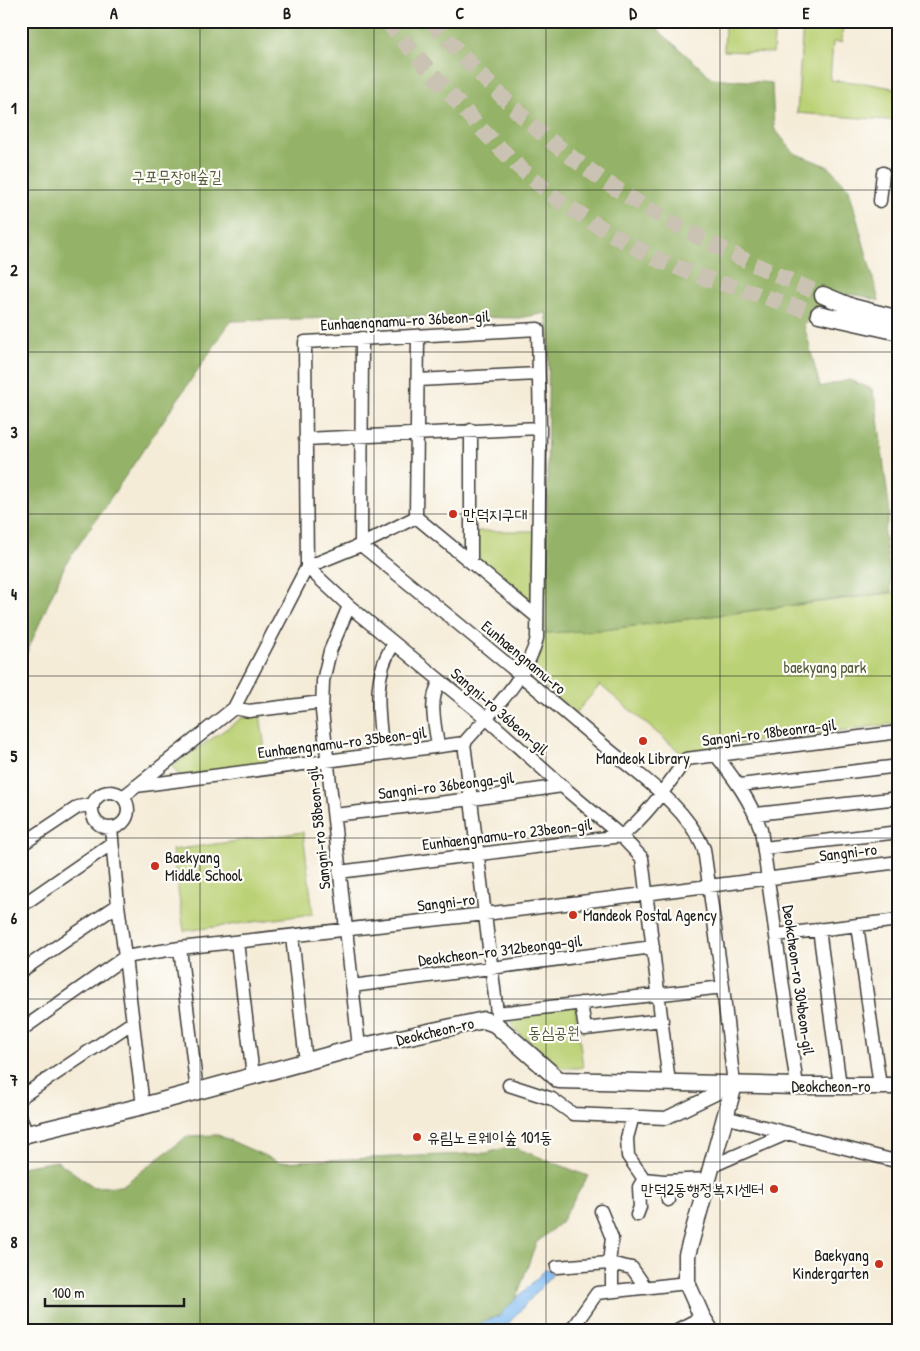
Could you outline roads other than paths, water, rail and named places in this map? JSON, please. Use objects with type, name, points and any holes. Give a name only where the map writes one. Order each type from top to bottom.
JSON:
[{"type":"main road","points":[[822,295],[851,314],[899,332]]},
{"type":"main road","points":[[819,314],[851,314],[899,319]]},
{"type":"main road","name":"Deokcheon-ro","points":[[23,1130],[144,1106],[359,1047],[496,1018],[558,1080],[734,1085],[899,1086]]},
{"type":"main road","points":[[706,1323],[688,1284],[687,1255],[734,1085]]},
{"type":"street","points":[[880,201],[883,173]]},
{"type":"street","name":"Eunhaengnamu-ro 36beon-gil","points":[[307,567],[304,342],[538,330],[540,428],[537,638],[534,651],[522,675]]},
{"type":"street","points":[[416,517],[418,336]]},
{"type":"street","points":[[361,545],[362,338]]},
{"type":"street","points":[[418,380],[538,374]]},
{"type":"street","points":[[305,439],[540,428]]},
{"type":"street","points":[[471,430],[471,561]]},
{"type":"street","points":[[416,517],[537,617]]},
{"type":"street","points":[[123,797],[234,708],[307,567],[361,545],[416,517]]},
{"type":"street","name":"Eunhaengnamu-ro","points":[[361,545],[522,675],[661,794],[685,818],[698,836],[704,849],[710,886],[734,1085]]},
{"type":"street","name":"Sangni-ro 36beon-gil","points":[[307,567],[394,644],[486,718],[621,836],[642,858],[669,1083]]},
{"type":"street","name":"Sangni-ro 58beon-gil","points":[[349,606],[330,651],[323,681],[322,702],[359,1047]]},
{"type":"street","points":[[384,753],[378,708],[380,682],[383,666],[394,644]]},
{"type":"street","points":[[522,675],[464,743],[479,855],[496,1018],[581,1003],[723,987]]},
{"type":"street","points":[[438,746],[432,702],[434,690],[440,681]]},
{"type":"street","points":[[234,708],[249,711],[322,702]]},
{"type":"street","name":"Sangni-ro 18beonra-gil","points":[[661,794],[686,759],[899,732]]},
{"type":"street","name":"Eunhaengnamu-ro 35beon-gil","points":[[136,786],[464,743]]},
{"type":"street","name":"Deokcheon-ro 304beon-gil","points":[[715,754],[740,785],[756,814],[769,878],[797,1086]]},
{"type":"street","points":[[740,785],[899,766]]},
{"type":"street","name":"Sangni-ro 36beonga-gil","points":[[334,815],[472,799],[562,786]]},
{"type":"street","points":[[106,792],[112,792],[123,797],[128,807],[126,819],[122,824],[112,828],[96,821],[92,810],[96,799],[106,792]]},
{"type":"street","points":[[621,836],[634,826],[661,794]]},
{"type":"street","points":[[756,814],[899,798]]},
{"type":"street","points":[[21,845],[78,806],[93,804]]},
{"type":"street","points":[[112,828],[118,905],[144,1106]]},
{"type":"street","points":[[764,848],[899,832]]},
{"type":"street","name":"Eunhaengnamu-ro 23beon-gil","points":[[339,872],[621,836]]},
{"type":"street","points":[[21,906],[112,843]]},
{"type":"street","name":"Sangni-ro","points":[[126,957],[180,948],[485,914],[899,862]]},
{"type":"street","points":[[21,971],[118,905]]},
{"type":"street","points":[[776,935],[899,920]]},
{"type":"street","points":[[858,925],[880,1086]]},
{"type":"street","points":[[819,929],[840,1086]]},
{"type":"street","points":[[292,936],[306,1062]]},
{"type":"street","points":[[237,942],[252,1076]]},
{"type":"street","name":"Deokcheon-ro 312beonga-gil","points":[[352,986],[653,946]]},
{"type":"street","points":[[180,948],[197,1092]]},
{"type":"street","points":[[21,1030],[126,957]]},
{"type":"street","points":[[581,1003],[584,1029],[662,1020]]},
{"type":"street","points":[[21,1097],[133,1022]]},
{"type":"street","points":[[509,1085],[552,1100],[573,1114],[666,1118],[734,1085]]},
{"type":"street","points":[[633,1116],[627,1138],[628,1156],[644,1180]]},
{"type":"street","points":[[725,1117],[899,1162]]},
{"type":"street","points":[[644,1180],[667,1181],[710,1172],[788,1133]]},
{"type":"street","points":[[637,1215],[640,1207],[639,1187],[644,1180]]},
{"type":"street","points":[[667,1181],[668,1200]]},
{"type":"street","points":[[601,1211],[612,1238],[610,1264],[612,1291]]},
{"type":"street","points":[[557,1268],[610,1264],[632,1268],[646,1288]]},
{"type":"street","points":[[571,1330],[597,1293],[688,1284]]},
{"type":"street","points":[[677,1330],[706,1323]]},
{"type":"water","points":[[547,1268],[553,1274],[505,1327],[497,1330],[460,1330],[499,1316]]},
{"type":"tunnel","points":[[386,21],[480,128],[520,168],[558,200],[609,233],[659,260],[705,278],[819,314]]},
{"type":"tunnel","points":[[431,21],[483,77],[538,130],[603,180],[638,203],[710,243],[823,295]]},
{"type":"place","name":"만덕지구대","points":[[453,514]]},
{"type":"place","name":"Mandeok Library","points":[[643,741]]},
{"type":"place","name":"Baekyang Middle School","points":[[155,866]]},
{"type":"place","name":"Mandeok Postal Agency","points":[[573,915]]},
{"type":"place","name":"유림노르웨이숲 101동","points":[[417,1137]]},
{"type":"place","name":"만덕2동행정복지센터","points":[[774,1189]]},
{"type":"place","name":"Baekyang Kindergarten","points":[[879,1264]]},
{"type":"park label","name":"구포무장애숲길","points":[[177,176]]},
{"type":"park label","name":"baekyang park","points":[[825,667]]},
{"type":"park label","name":"동심공원","points":[[554,1032]]}]
